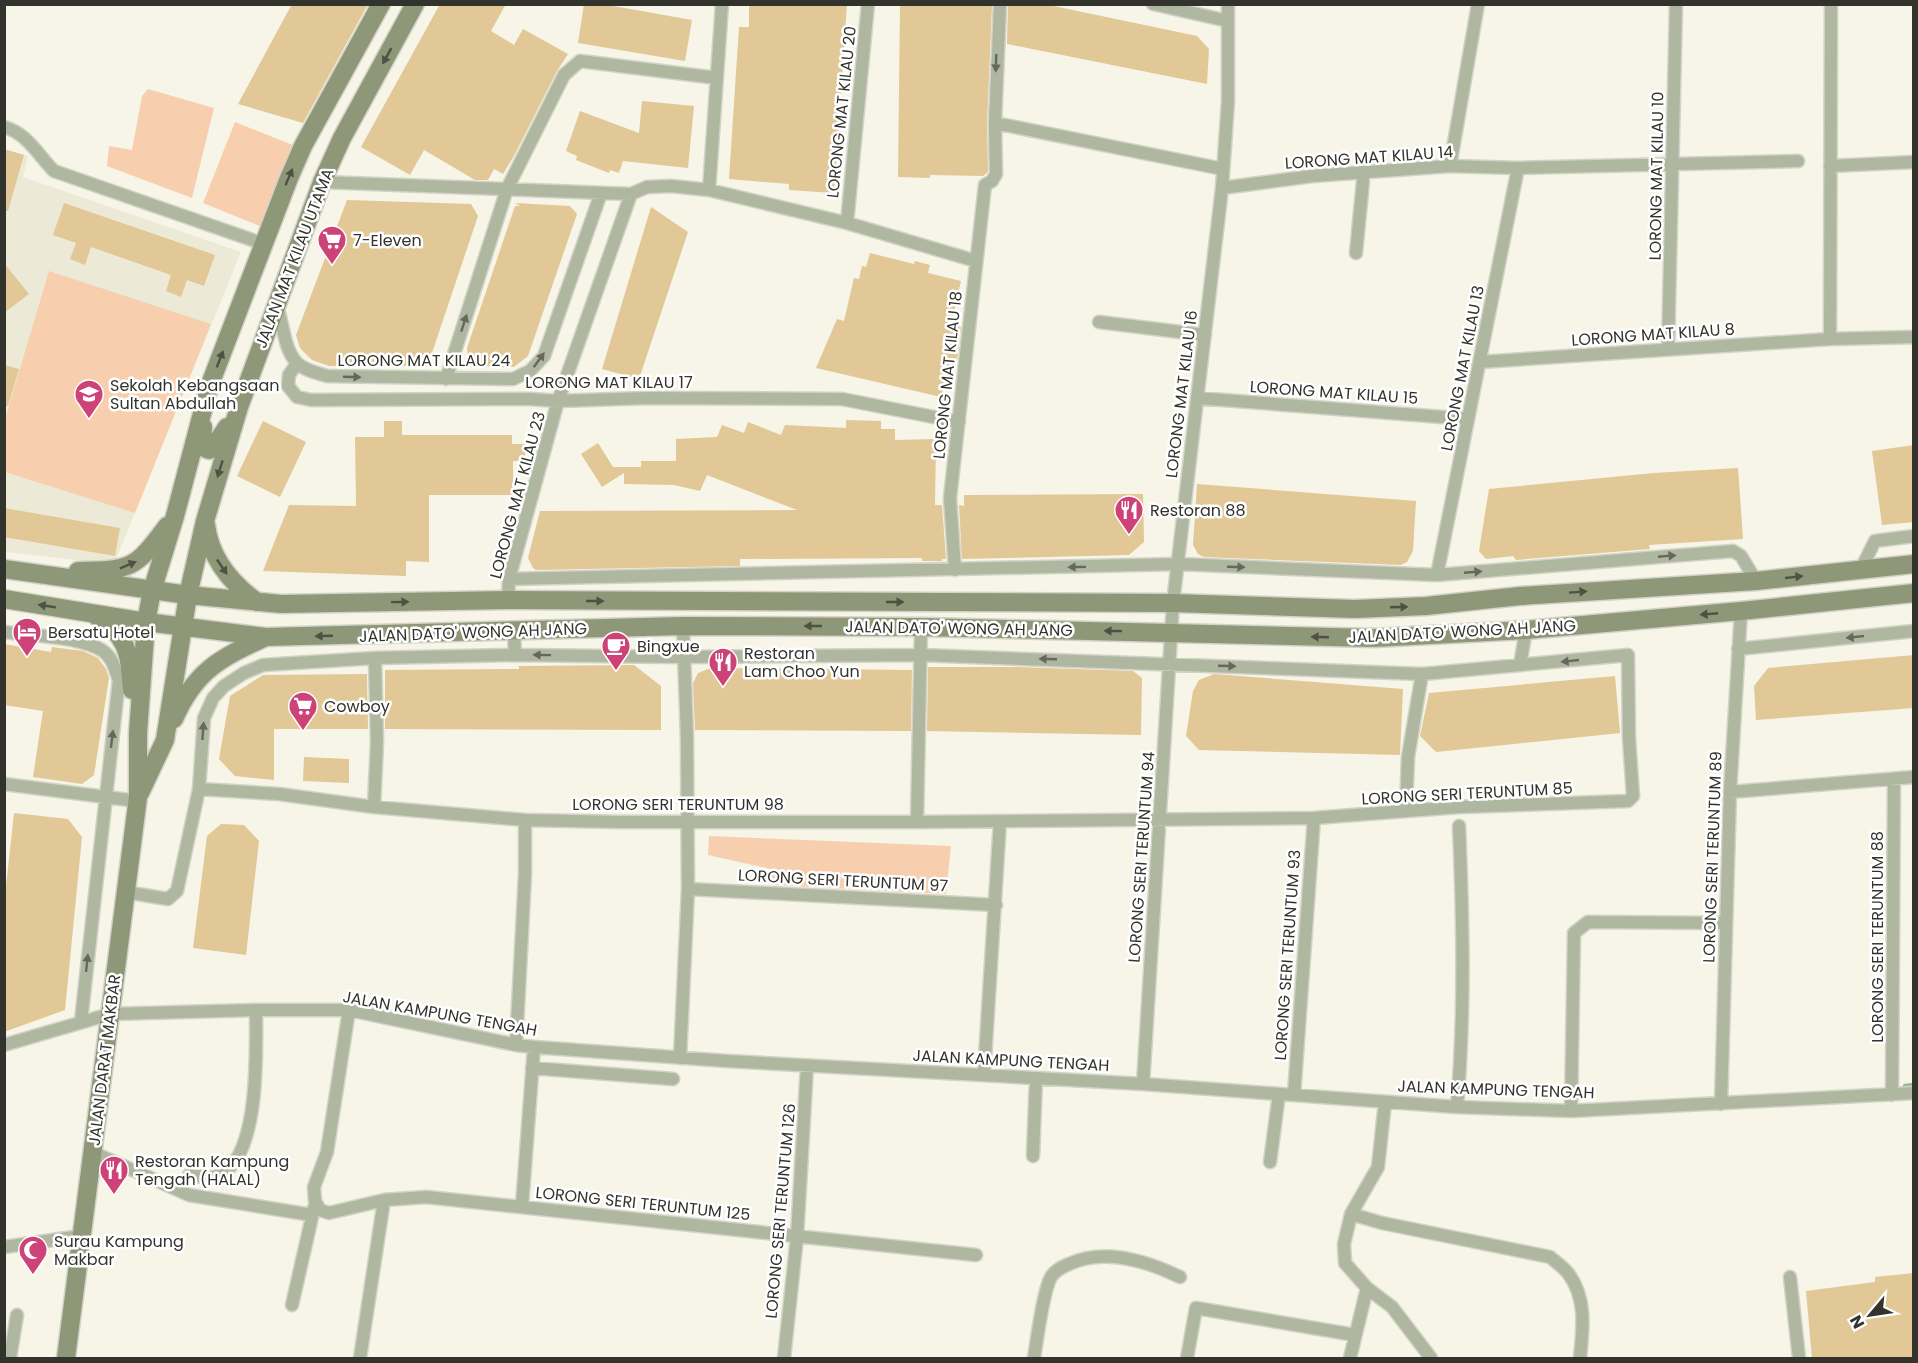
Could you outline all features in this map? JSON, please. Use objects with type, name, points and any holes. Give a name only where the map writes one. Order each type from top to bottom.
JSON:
[{"type":"main road","name":"JALAN MAT KILAU UTAMA","points":[[146,622],[152,591],[207,396],[289,178],[303,146],[381,4]]},
{"type":"main road","name":"JALAN MAT KILAU UTAMA","points":[[182,627],[205,520],[239,407],[276,303],[322,182],[342,138],[415,4]]},
{"type":"main road","points":[[207,396],[202,444],[209,450],[213,448],[239,407]]},
{"type":"main road","points":[[28,573],[125,568],[144,556],[175,516]]},
{"type":"main road","points":[[205,520],[208,541],[217,560],[242,591],[258,603]]},
{"type":"main road","name":"JALAN DATO' WONG AH JANG","points":[[4,569],[152,591],[258,603],[508,600],[1173,603],[1355,609],[1426,606],[1520,596],[1756,581],[1914,564]]},
{"type":"main road","name":"JALAN DATO' WONG AH JANG","points":[[4,599],[182,627],[294,638],[683,626],[921,627],[1374,638],[1526,630],[1914,593]]},
{"type":"main road","points":[[90,612],[104,621],[126,645],[131,663],[138,734]]},
{"type":"main road","name":"JALAN DARAT MAKBAR","points":[[66,1359],[137,799],[138,734],[146,622]]},
{"type":"main road","name":"JALAN DARAT MAKBAR","points":[[137,799],[165,740],[182,627]]},
{"type":"main road","points":[[165,740],[183,699],[196,680],[224,656],[266,637]]},
{"type":"street","points":[[709,190],[722,4]]},
{"type":"street","name":"LORONG MAT KILAU 20","points":[[847,224],[868,4]]},
{"type":"street","points":[[1000,4],[995,123],[1223,169]]},
{"type":"street","points":[[1153,4],[1228,21]]},
{"type":"street","name":"LORONG MAT KILAU 16","points":[[1171,632],[1222,188],[1228,101],[1228,4]]},
{"type":"street","points":[[1450,166],[1478,4]]},
{"type":"street","name":"LORONG MAT KILAU 10","points":[[1668,349],[1677,4]]},
{"type":"street","points":[[1830,339],[1831,4]]},
{"type":"street","points":[[446,379],[507,189],[564,75],[580,61],[717,78]]},
{"type":"street","name":"LORONG MAT KILAU 18","points":[[955,570],[950,498],[985,185],[992,181],[996,174],[995,123]]},
{"type":"street","points":[[4,127],[15,130],[26,138],[38,155],[54,171],[264,244]]},
{"type":"street","name":"LORONG MAT KILAU 14","points":[[1222,188],[1364,171],[1450,166],[1518,168],[1798,161]]},
{"type":"street","points":[[1830,166],[1914,162]]},
{"type":"street","name":"LORONG MAT KILAU 13","points":[[1437,575],[1518,168]]},
{"type":"street","points":[[1356,253],[1364,171]]},
{"type":"street","points":[[322,182],[631,194]]},
{"type":"street","name":"LORONG MAT KILAU 20","points":[[631,194],[647,187],[671,186],[709,190],[847,224],[976,261]]},
{"type":"street","name":"LORONG MAT KILAU 24","points":[[297,363],[308,370],[327,376],[513,379],[530,371],[544,357],[601,193]]},
{"type":"street","name":"LORONG MAT KILAU 23","points":[[508,600],[509,579],[558,401],[631,194]]},
{"type":"street","points":[[276,303],[288,349],[297,363]]},
{"type":"street","points":[[1099,322],[1205,335]]},
{"type":"street","name":"LORONG MAT KILAU 8","points":[[1480,362],[1830,339],[1914,337]]},
{"type":"street","name":"LORONG MAT KILAU 17","points":[[297,363],[289,375],[288,386],[297,397],[311,399],[348,401],[842,399],[958,422]]},
{"type":"street","name":"LORONG MAT KILAU 15","points":[[1197,398],[1468,419]]},
{"type":"street","points":[[1860,571],[1875,541],[1914,536]]},
{"type":"street","points":[[509,579],[1178,564],[1437,575],[1733,551],[1741,556],[1756,581]]},
{"type":"street","name":"LORONG SERI TERUNTUM 89","points":[[1721,1104],[1730,792],[1741,611]]},
{"type":"street","points":[[680,1058],[688,889],[687,737],[683,626]]},
{"type":"street","points":[[917,822],[921,627]]},
{"type":"street","points":[[514,630],[515,655]]},
{"type":"street","points":[[125,892],[168,899],[177,891],[199,789],[204,718],[213,698],[231,681],[263,665],[375,658],[515,655],[684,657],[920,655],[1422,674],[1520,666],[1526,630]]},
{"type":"street","points":[[1738,650],[1914,631]]},
{"type":"street","points":[[4,632],[79,642],[104,651],[113,663],[119,680],[81,1021]]},
{"type":"street","name":"LORONG SERI TERUNTUM 94","points":[[1143,1084],[1171,632]]},
{"type":"street","name":"LORONG SERI TERUNTUM 85","points":[[1159,820],[1314,818],[1631,800],[1633,796],[1629,738],[1628,655],[1520,666]]},
{"type":"street","points":[[374,807],[377,742],[375,658]]},
{"type":"street","points":[[1406,812],[1408,757],[1422,674]]},
{"type":"street","points":[[1730,792],[1914,777]]},
{"type":"street","name":"LORONG SERI TERUNTUM 88","points":[[1892,1095],[1894,779]]},
{"type":"street","points":[[4,784],[137,799]]},
{"type":"street","name":"LORONG SERI TERUNTUM 98","points":[[199,789],[279,794],[374,807],[525,820],[687,822],[1159,820]]},
{"type":"street","name":"LORONG SERI TERUNTUM 93","points":[[1294,1095],[1314,818]]},
{"type":"street","points":[[516,1046],[525,874],[525,820]]},
{"type":"street","points":[[984,1074],[1000,821]]},
{"type":"street","points":[[1457,1107],[1463,1033],[1463,922],[1459,826]]},
{"type":"street","name":"LORONG SERI TERUNTUM 97","points":[[688,889],[996,905]]},
{"type":"street","points":[[1571,1111],[1574,933],[1588,922],[1726,923]]},
{"type":"street","points":[[189,1175],[216,1177],[230,1168],[244,1144],[257,1079],[256,1010]]},
{"type":"street","points":[[292,1305],[315,1200],[314,1187],[327,1152],[349,1010]]},
{"type":"street","name":"JALAN KAMPUNG TENGAH","points":[[4,1045],[110,1014],[349,1010],[516,1046],[807,1066],[1143,1084],[1457,1107],[1571,1111],[1914,1093]]},
{"type":"street","points":[[522,1206],[534,1047]]},
{"type":"street","name":"LORONG SERI TERUNTUM 126","points":[[784,1359],[797,1237],[807,1066]]},
{"type":"street","points":[[532,1068],[673,1079]]},
{"type":"street","points":[[1032,1156],[1036,1078]]},
{"type":"street","points":[[1270,1162],[1279,1094]]},
{"type":"street","points":[[1385,1102],[1378,1167],[1351,1214],[1344,1244],[1345,1263],[1367,1287],[1392,1308],[1431,1359]]},
{"type":"street","points":[[92,1152],[189,1195],[312,1215]]},
{"type":"street","name":"LORONG SERI TERUNTUM 125","points":[[315,1200],[320,1210],[329,1213],[384,1200],[426,1197],[976,1255]]},
{"type":"street","points":[[360,1359],[384,1200]]},
{"type":"street","points":[[1351,1214],[1392,1226],[1550,1257],[1568,1273],[1581,1299],[1583,1324],[1580,1359]]},
{"type":"street","points":[[4,1247],[81,1236]]},
{"type":"street","points":[[1034,1359],[1046,1290],[1051,1276],[1060,1268],[1091,1257],[1120,1257],[1152,1264],[1180,1276]]},
{"type":"street","points":[[1790,1277],[1799,1359]]},
{"type":"street","points":[[1350,1359],[1367,1287]]},
{"type":"street","points":[[1187,1359],[1196,1308],[1355,1335]]},
{"type":"street","points":[[10,1359],[17,1315]]},
{"type":"shaded area","points":[[148,89],[214,108],[192,198],[107,166],[109,146],[132,150],[142,96]]},
{"type":"shaded area","points":[[235,122],[295,146],[262,227],[203,203]]},
{"type":"shaded area","name":"Sekolah Kebangsaan Sultan Abdullah","points":[[4,149],[28,156],[23,177],[241,252],[114,564],[5,552]]},
{"type":"shaded area","points":[[49,271],[211,324],[135,513],[5,472],[5,419]]},
{"type":"shaded area","points":[[709,836],[951,846],[946,894],[773,885],[771,869],[708,855]]},
{"type":"building","points":[[292,4],[368,4],[303,123],[238,104]]},
{"type":"building","points":[[440,4],[506,4],[491,31],[514,45],[523,29],[568,54],[503,174],[494,169],[488,180],[475,180],[424,150],[410,175],[361,147]]},
{"type":"building","points":[[584,4],[602,4],[692,20],[685,61],[578,43]]},
{"type":"building","points":[[749,4],[847,4],[834,193],[789,190],[789,184],[729,179],[739,27],[749,27]]},
{"type":"building","points":[[900,4],[992,4],[987,123],[988,172],[983,176],[898,177]]},
{"type":"building","points":[[1008,4],[1044,4],[1197,36],[1209,49],[1207,84],[1007,44]]},
{"type":"building","points":[[642,101],[694,106],[688,168],[623,161],[619,173],[610,170],[609,173],[576,160],[577,156],[566,151],[580,111],[639,133]]},
{"type":"building","points":[[4,149],[24,155],[8,211],[4,211]]},
{"type":"building","points":[[347,200],[471,204],[478,216],[432,353],[428,361],[418,366],[329,366],[312,360],[300,348],[296,335]]},
{"type":"building","points":[[64,203],[215,255],[204,286],[187,280],[181,297],[166,291],[171,275],[91,247],[85,265],[70,259],[76,243],[53,235]]},
{"type":"building","points":[[515,203],[570,206],[577,214],[528,356],[514,367],[475,366],[468,358],[467,348],[515,206],[520,206]]},
{"type":"building","points":[[651,207],[688,232],[639,379],[602,369]]},
{"type":"building","points":[[870,253],[914,264],[915,261],[930,265],[928,273],[961,281],[953,316],[957,317],[955,326],[961,327],[957,361],[952,360],[941,397],[816,368],[837,319],[844,321],[854,278],[859,279],[862,266],[866,267]]},
{"type":"building","points":[[4,263],[29,294],[4,313]]},
{"type":"building","points":[[4,365],[19,369],[8,406],[4,406]]},
{"type":"building","points":[[846,420],[881,421],[881,429],[895,429],[895,440],[936,439],[935,505],[942,505],[946,559],[922,561],[922,558],[740,559],[740,566],[536,570],[528,558],[540,511],[797,510],[707,475],[700,491],[674,485],[624,484],[624,473],[602,487],[581,454],[598,443],[613,467],[641,467],[641,461],[676,461],[676,439],[717,437],[722,425],[744,433],[748,422],[781,435],[785,425],[846,428]]},
{"type":"building","points":[[263,421],[306,442],[280,497],[237,476]]},
{"type":"building","points":[[384,421],[402,421],[402,435],[512,435],[512,444],[525,444],[525,461],[513,461],[513,495],[429,495],[429,562],[406,561],[406,576],[263,571],[289,505],[356,506],[355,437],[384,437]]},
{"type":"building","points":[[1914,445],[1914,522],[1882,525],[1872,451]]},
{"type":"building","points":[[1738,468],[1743,539],[1649,545],[1650,549],[1516,560],[1513,556],[1486,559],[1479,551],[1489,489],[1654,473]]},
{"type":"building","points":[[1197,484],[1416,501],[1413,551],[1407,562],[1401,565],[1204,557],[1198,554],[1193,545]]},
{"type":"building","points":[[1143,494],[1144,542],[1129,555],[962,559],[959,505],[964,506],[964,495]]},
{"type":"building","points":[[4,508],[120,528],[115,556],[4,537]]},
{"type":"building","points":[[4,644],[51,652],[52,647],[83,651],[98,658],[106,669],[109,678],[94,775],[82,784],[33,777],[43,711],[4,705]]},
{"type":"building","points":[[1914,655],[1914,708],[1756,720],[1754,686],[1768,668]]},
{"type":"building","points":[[634,665],[661,686],[661,730],[385,729],[385,670]]},
{"type":"building","points":[[928,667],[1133,671],[1142,678],[1141,735],[927,731]]},
{"type":"building","points":[[711,668],[912,670],[911,731],[695,730],[693,683],[698,673]]},
{"type":"building","points":[[367,674],[368,729],[274,729],[274,780],[235,776],[219,759],[230,696],[263,675]]},
{"type":"building","points":[[1214,674],[1403,689],[1400,755],[1199,750],[1186,736],[1193,691],[1199,680]]},
{"type":"building","points":[[1615,676],[1620,733],[1436,752],[1420,736],[1429,693]]},
{"type":"building","points":[[304,757],[349,759],[349,783],[303,781]]},
{"type":"building","points":[[14,813],[68,819],[82,837],[65,1010],[4,1032],[4,905]]},
{"type":"building","points":[[221,824],[244,825],[259,841],[246,955],[193,948],[207,836]]},
{"type":"building","points":[[1914,1273],[1914,1359],[1812,1359],[1806,1291],[1875,1282],[1875,1277]]},
{"type":"waterway","points":[[1905,1086],[1914,1085]]},
{"type":"place","name":"7-Eleven","points":[[332,266]]},
{"type":"place","name":"Sekolah Kebangsaan Sultan Abdullah","points":[[89,420]]},
{"type":"place","name":"Restoran 88","points":[[1129,536]]},
{"type":"place","name":"Bersatu Hotel","points":[[27,658]]},
{"type":"place","name":"Bingxue","points":[[616,672]]},
{"type":"place","name":"Restoran Lam Choo Yun","points":[[723,688]]},
{"type":"place","name":"Cowboy","points":[[303,732]]},
{"type":"place","name":"Restoran Kampung Tengah (HALAL)","points":[[114,1196]]},
{"type":"place","name":"Surau Kampung Makbar","points":[[33,1276]]}]
